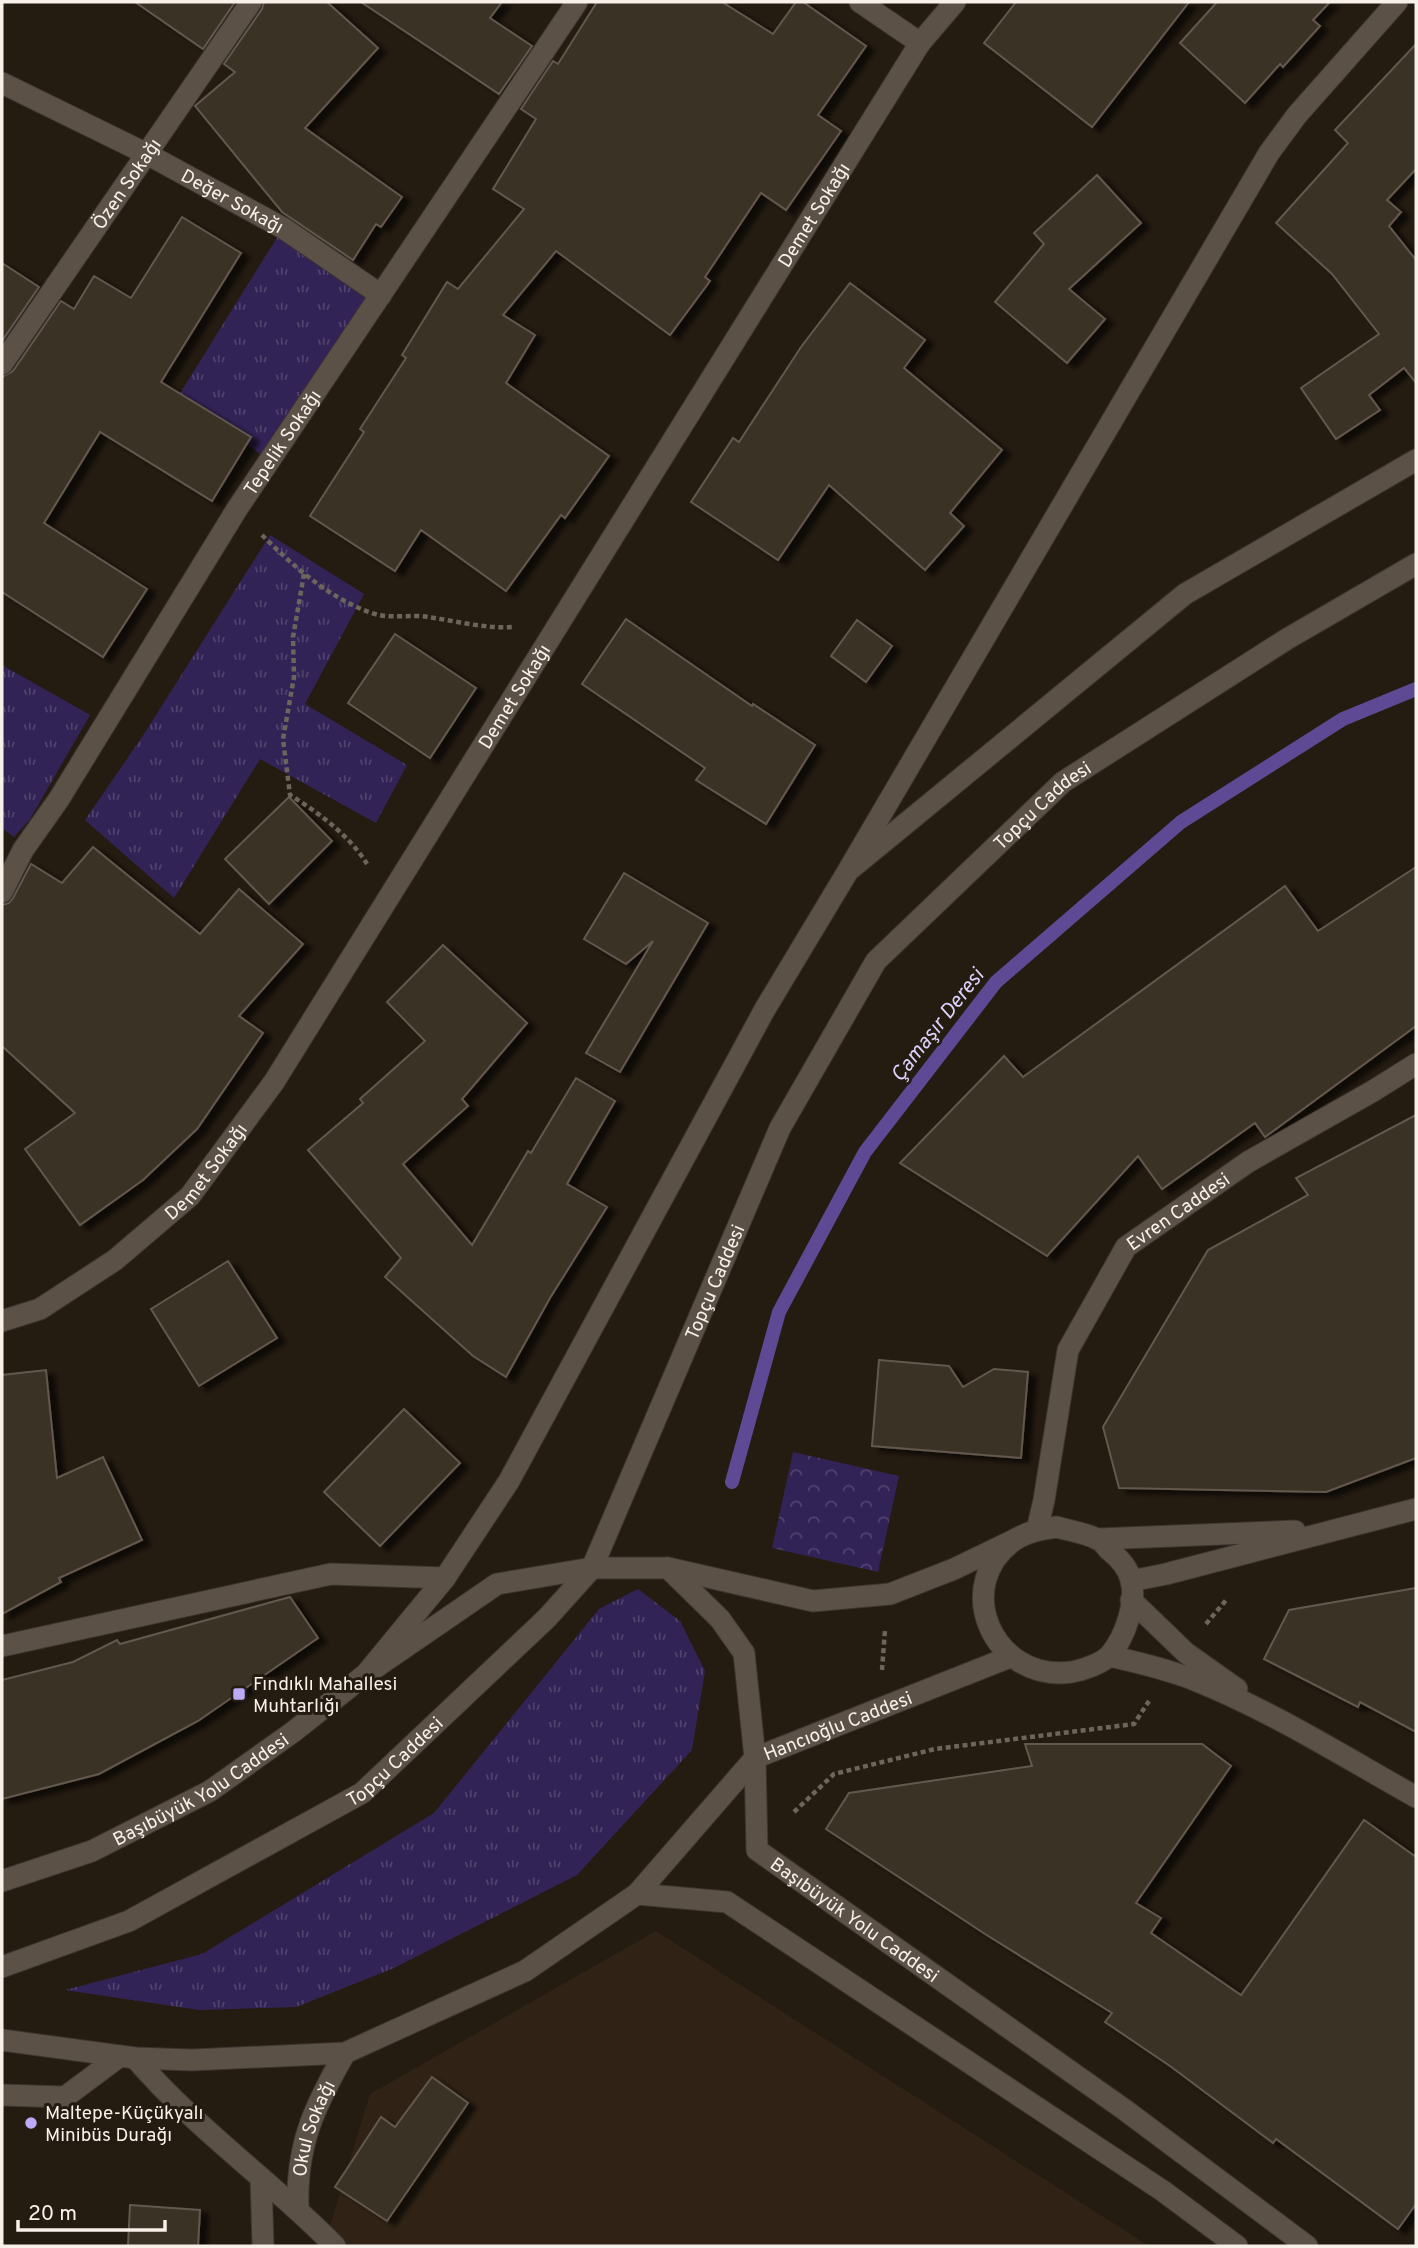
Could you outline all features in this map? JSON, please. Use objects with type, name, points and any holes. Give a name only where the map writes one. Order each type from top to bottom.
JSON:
[{"type":"street","name":"Özen Sokağı","points":[[2,364],[251,2]]},
{"type":"street","name":"Tepelik Sokağı","points":[[2,892],[23,850],[59,799],[237,509],[577,2]]},
{"type":"street","points":[[860,2],[920,43]]},
{"type":"street","name":"Demet Sokağı","points":[[2,1321],[40,1309],[115,1260],[190,1196],[274,1082],[920,43],[955,2]]},
{"type":"street","points":[[366,1674],[445,1578],[509,1481],[765,1009],[1269,152],[1297,115],[1397,2]]},
{"type":"street","name":"Değer Sokağı","points":[[2,83],[147,154],[283,228],[380,295]]},
{"type":"street","points":[[848,871],[1185,594],[1416,460]]},
{"type":"street","name":"Topçu Caddesi","points":[[2,1966],[129,1921],[362,1793],[547,1618],[592,1568],[780,1128],[876,961],[1063,782],[1287,639],[1416,565]]},
{"type":"street","name":"Evren Caddesi","points":[[1037,1530],[1068,1350],[1126,1247],[1248,1162],[1416,1064]]},
{"type":"street","points":[[1131,1591],[1166,1574],[1416,1509]]},
{"type":"street","points":[[668,1567],[813,1601],[890,1594],[954,1569],[1037,1530],[1057,1527],[1099,1539],[1332,1530]]},
{"type":"street","points":[[1016,1539],[1000,1555],[989,1574],[984,1596],[986,1619],[995,1640],[1010,1657],[1031,1669],[1055,1674],[1079,1671],[1109,1656],[1128,1623],[1131,1591],[1127,1571],[1099,1539]]},
{"type":"street","name":"Başıbüyük Yolu Caddesi","points":[[2,1881],[92,1851],[210,1791],[293,1732],[366,1674],[497,1584],[592,1568],[668,1567],[720,1619],[744,1653],[755,1758],[757,1850],[1125,2110],[1307,2246]]},
{"type":"street","points":[[2,1646],[331,1574],[445,1578]]},
{"type":"street","points":[[1131,1591],[1186,1653],[1278,1719]]},
{"type":"street","points":[[1109,1656],[1150,1665],[1193,1680],[1278,1719],[1416,1797]]},
{"type":"street","name":"Hancıoğlu Caddesi","points":[[637,1894],[755,1758],[1010,1657]]},
{"type":"street","points":[[2,2040],[128,2057],[192,2060],[345,2053],[525,1971],[637,1894],[727,1902],[1163,2191],[1237,2246]]},
{"type":"street","name":"Okul Sokağı","points":[[298,2208],[299,2159],[312,2117],[345,2053]]},
{"type":"street","points":[[2,2095],[65,2097],[128,2057]]},
{"type":"street","name":"Okul Sokağı","points":[[128,2057],[166,2094],[298,2208],[335,2246]]},
{"type":"street","points":[[261,2178],[263,2246]]},
{"type":"path","points":[[237,509],[289,563],[327,591],[377,614],[420,615],[498,628],[559,625]]},
{"type":"path","points":[[304,574],[293,637],[294,677],[283,739],[290,795],[311,808],[356,847],[389,898]]},
{"type":"path","points":[[789,1816],[834,1774],[935,1749],[1134,1724]]},
{"type":"shaded area","points":[[656,1931],[1149,2246],[324,2246],[370,2094]]},
{"type":"green space","points":[[283,228],[381,295],[270,461],[179,395]]},
{"type":"green space","points":[[270,535],[364,594],[305,704],[407,765],[376,823],[260,759],[174,898],[85,820],[144,734]]},
{"type":"green space","points":[[2,665],[90,715],[30,819],[14,837],[2,828]]},
{"type":"green space","points":[[793,1452],[899,1476],[878,1572],[772,1548]]},
{"type":"green space","points":[[638,1589],[680,1621],[705,1671],[692,1750],[577,1875],[394,1968],[296,2007],[199,2010],[65,1990],[202,1954],[434,1813],[599,1609]]},
{"type":"building","points":[[135,2],[235,2],[203,49]]},
{"type":"building","points":[[264,2],[327,2],[378,48],[305,128],[402,197],[381,227],[376,224],[353,260],[282,212],[195,106],[235,72],[224,64],[262,9]]},
{"type":"building","points":[[361,2],[502,2],[490,18],[532,46],[499,94]]},
{"type":"building","points":[[597,2],[722,2],[773,34],[796,2],[803,2],[866,46],[818,115],[841,131],[786,210],[761,193],[705,277],[710,281],[670,335],[556,251],[503,315],[535,335],[506,383],[609,456],[565,518],[561,515],[506,591],[421,530],[395,571],[310,516],[364,432],[360,429],[406,358],[402,355],[447,282],[458,289],[524,209],[493,189],[536,119],[521,109],[553,61],[558,64]]},
{"type":"building","points":[[1016,2],[1189,2],[1092,127],[984,43]]},
{"type":"building","points":[[1217,2],[1330,2],[1313,20],[1320,26],[1283,67],[1280,64],[1245,103],[1180,43]]},
{"type":"building","points":[[1416,44],[1416,169],[1387,200],[1401,212],[1389,226],[1416,260],[1416,383],[1404,368],[1369,395],[1380,410],[1336,439],[1301,388],[1379,334],[1332,274],[1276,223],[1348,143],[1335,130]]},
{"type":"building","points":[[1097,175],[1141,223],[1069,289],[1105,319],[1067,363],[995,302],[1044,244],[1034,233]]},
{"type":"building","points":[[182,217],[241,253],[161,382],[251,437],[212,501],[100,432],[44,523],[147,589],[103,657],[2,592],[2,377],[13,371],[61,301],[74,309],[94,276],[131,298]]},
{"type":"building","points":[[2,263],[39,287],[2,341]]},
{"type":"building","points":[[850,283],[925,340],[904,368],[1002,450],[950,513],[964,526],[925,570],[829,485],[778,560],[691,502],[733,438],[739,442],[801,347]]},
{"type":"building","points":[[626,619],[752,706],[753,704],[815,745],[766,824],[696,780],[705,768],[582,684]]},
{"type":"building","points":[[857,620],[892,646],[866,682],[831,656]]},
{"type":"building","points":[[395,634],[476,688],[430,758],[348,703]]},
{"type":"building","points":[[289,797],[332,841],[269,904],[225,859]]},
{"type":"building","points":[[93,847],[200,934],[239,889],[303,944],[239,1016],[263,1033],[197,1129],[143,1180],[80,1225],[25,1149],[75,1113],[2,1046],[2,905],[13,898],[31,864],[62,883]]},
{"type":"building","points":[[1416,867],[1416,1026],[1265,1137],[1255,1123],[1162,1189],[1138,1156],[1047,1256],[900,1163],[1004,1056],[1023,1077],[1285,886],[1318,931]]},
{"type":"building","points":[[624,873],[708,923],[620,1072],[586,1053],[653,941],[626,964],[584,939]]},
{"type":"building","points":[[443,945],[527,1023],[462,1099],[468,1106],[403,1164],[472,1245],[528,1151],[531,1153],[576,1078],[615,1101],[567,1184],[607,1207],[550,1298],[506,1377],[473,1356],[385,1277],[401,1258],[308,1150],[363,1103],[360,1099],[425,1041],[387,1002]]},
{"type":"building","points":[[1416,1115],[1416,1458],[1326,1492],[1119,1488],[1103,1427],[1208,1250],[1308,1195],[1296,1178]]},
{"type":"building","points":[[228,1261],[277,1338],[199,1386],[151,1309]]},
{"type":"building","points":[[879,1360],[949,1366],[963,1387],[994,1369],[1028,1372],[1021,1458],[872,1446]]},
{"type":"building","points":[[46,1370],[57,1478],[103,1457],[142,1540],[59,1578],[61,1582],[2,1614],[2,1375]]},
{"type":"building","points":[[404,1409],[460,1463],[380,1546],[324,1492]]},
{"type":"building","points":[[1416,1588],[1416,1732],[1360,1702],[1358,1707],[1264,1659],[1289,1610]]},
{"type":"building","points":[[290,1597],[318,1638],[198,1721],[99,1774],[2,1799],[2,1680],[73,1662],[117,1640],[120,1644]]},
{"type":"building","points":[[1025,1744],[1202,1744],[1231,1766],[1136,1903],[1161,1918],[1151,1933],[1241,1995],[1364,1820],[1416,1857],[1416,2204],[1398,2229],[1276,2139],[1273,2143],[1170,2066],[1105,2022],[1112,2013],[985,1934],[826,1829],[849,1793],[1032,1766]]},
{"type":"building","points":[[432,2077],[468,2103],[387,2221],[335,2187],[381,2117],[395,2127]]},
{"type":"building","points":[[130,2205],[200,2210],[198,2246],[128,2246]]},
{"type":"waterway","name":"Çamaşır Deresi","points":[[732,1482],[779,1312],[865,1152],[996,982],[1181,822],[1343,719],[1416,689]]},
{"type":"place","name":"Fındıklı Mahallesi Muhtarlığı","points":[[239,1694]]},
{"type":"place","name":"Maltepe-Küçükyalı Minibüs Durağı","points":[[31,2123]]}]
